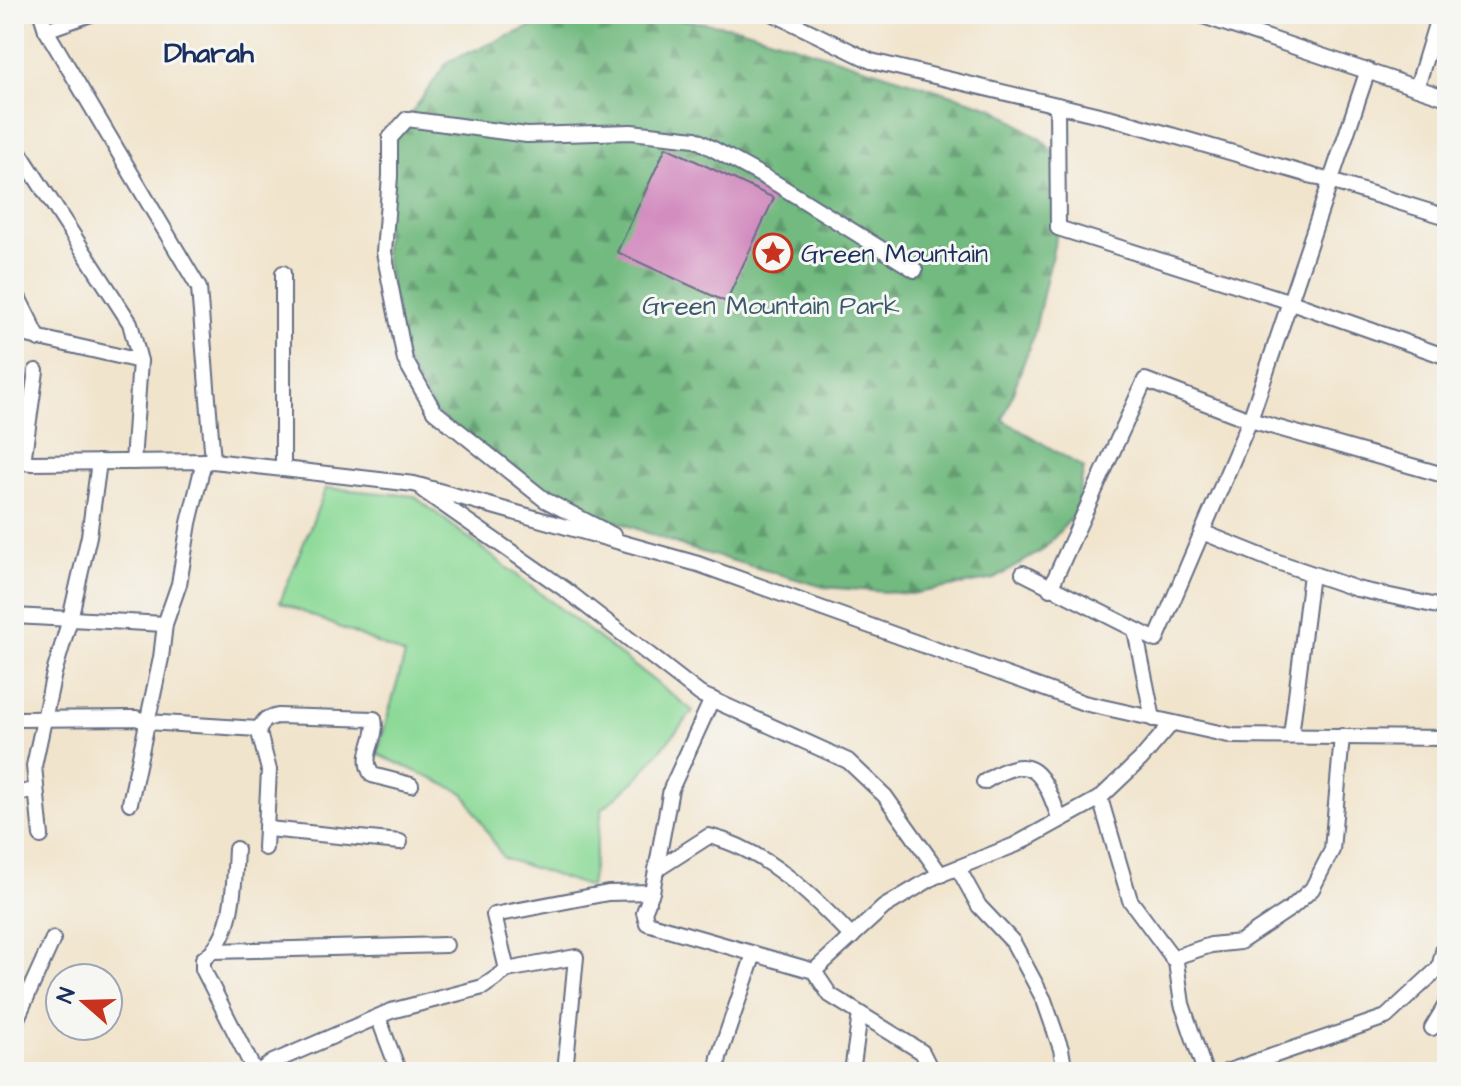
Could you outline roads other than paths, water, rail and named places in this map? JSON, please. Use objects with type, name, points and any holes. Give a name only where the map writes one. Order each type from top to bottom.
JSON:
[{"type":"street","points":[[41,14],[46,30],[199,288],[209,461],[189,523],[179,584],[165,624],[130,803]]},
{"type":"street","points":[[46,30],[91,14]]},
{"type":"street","points":[[774,14],[871,61],[1057,105],[1447,217]]},
{"type":"street","points":[[1197,14],[1447,98]]},
{"type":"street","points":[[1417,87],[1439,14]]},
{"type":"street","points":[[1023,573],[1156,640],[1250,420],[1368,70]]},
{"type":"street","points":[[1057,105],[1058,228],[1291,302],[1447,357]]},
{"type":"street","points":[[638,548],[545,500],[434,411],[405,360],[384,252],[390,138],[407,119],[527,135],[631,132],[695,139],[777,184],[915,270]]},
{"type":"street","points":[[14,144],[130,323],[140,361],[133,462]]},
{"type":"street","points":[[283,273],[283,469]]},
{"type":"street","points":[[14,289],[39,339]]},
{"type":"street","points":[[14,332],[140,361]]},
{"type":"street","points":[[36,371],[18,462],[209,461],[414,484],[698,564],[1084,703],[1233,736],[1447,738]]},
{"type":"street","points":[[1050,589],[1145,380],[1250,420],[1447,476]]},
{"type":"street","points":[[41,836],[34,766],[89,536],[99,462]]},
{"type":"street","points":[[414,484],[566,590],[700,694],[848,761],[885,796],[941,875]]},
{"type":"street","points":[[1202,532],[1357,589],[1447,608]]},
{"type":"street","points":[[1291,736],[1311,574]]},
{"type":"street","points":[[14,616],[165,624]]},
{"type":"street","points":[[1135,630],[1153,719]]},
{"type":"street","points":[[712,699],[671,789],[652,892],[644,912],[647,923],[814,971],[830,995],[922,1052],[932,1072]]},
{"type":"street","points":[[258,729],[266,719],[278,716],[374,719],[376,726],[366,756],[366,767],[372,775],[411,785]]},
{"type":"street","points":[[14,719],[136,718],[147,722],[258,729]]},
{"type":"street","points":[[814,971],[884,907],[941,875],[1015,845],[1100,798],[1141,759],[1172,723]]},
{"type":"street","points":[[258,729],[269,770],[265,848]]},
{"type":"street","points":[[1172,958],[1211,945],[1240,942],[1291,908],[1312,889],[1332,850],[1342,736]]},
{"type":"street","points":[[984,782],[1010,766],[1022,765],[1033,770],[1048,787],[1060,820]]},
{"type":"street","points":[[14,794],[36,790]]},
{"type":"street","points":[[1100,798],[1130,900],[1176,962],[1182,1004],[1205,1072]]},
{"type":"street","points":[[268,829],[400,842]]},
{"type":"street","points":[[656,870],[709,836],[726,840],[793,879],[852,937]]},
{"type":"street","points":[[236,849],[231,905],[225,931],[213,951],[203,959],[203,969],[256,1072],[391,1011],[483,987],[507,970],[576,957],[565,1072]]},
{"type":"street","points":[[958,868],[979,906],[1013,942],[1044,1000],[1061,1049],[1065,1072]]},
{"type":"street","points":[[507,970],[494,915],[608,893],[652,892]]},
{"type":"street","points":[[1226,1072],[1386,1017],[1439,968],[1447,935]]},
{"type":"street","points":[[14,1025],[53,939]]},
{"type":"street","points":[[213,951],[446,945]]},
{"type":"street","points":[[717,1072],[719,1057],[754,954]]},
{"type":"street","points":[[1432,1028],[1447,1003]]},
{"type":"street","points":[[852,1072],[860,1014]]},
{"type":"street","points":[[378,1017],[399,1072]]},
{"type":"place","name":"Green Mountain","points":[[773,253]]},
{"type":"district","name":"Dharah","points":[[209,52]]},
{"type":"park label","name":"Green Mountain Park","points":[[771,305]]}]
